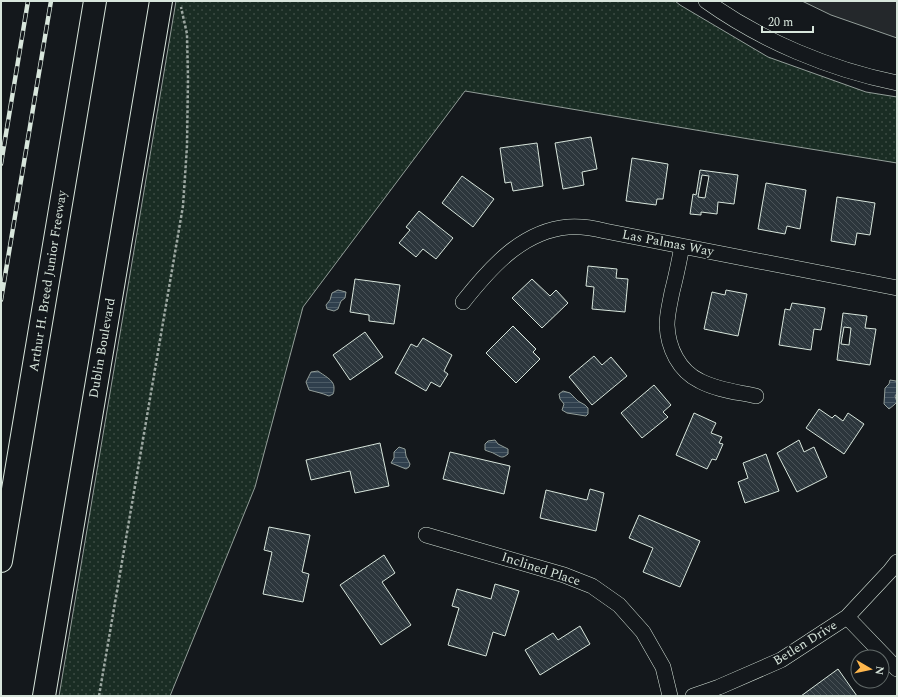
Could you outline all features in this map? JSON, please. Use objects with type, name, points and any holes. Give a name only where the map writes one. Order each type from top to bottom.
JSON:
[{"type":"main road","name":"Arthur H. Breed Junior Freeway","points":[[1,561],[95,1]]},
{"type":"main road","name":"Dublin Boulevard","points":[[44,696],[170,2]]},
{"type":"street","points":[[706,1],[751,29],[806,56],[841,69],[897,83]]},
{"type":"street","name":"Las Palmas Way","points":[[463,302],[496,265],[529,238],[554,229],[568,227],[593,228],[897,288]]},
{"type":"street","points":[[682,246],[668,316],[668,335],[674,355],[680,365],[699,381],[724,389],[756,396]]},
{"type":"street","name":"Inclined Place","points":[[426,535],[557,572],[592,586],[619,605],[643,632],[663,667],[670,696]]},
{"type":"street","name":"Betlen Drive","points":[[693,696],[719,687],[781,660],[847,617],[897,562]]},
{"type":"street","points":[[847,617],[897,669]]},
{"type":"path","points":[[99,696],[183,206],[187,146],[187,34],[170,2]]},
{"type":"green space","points":[[176,1],[675,1],[768,57],[866,92],[897,97],[897,163],[465,91],[303,307],[255,487],[170,696],[59,696]]},
{"type":"shaded area","points":[[802,1],[897,1],[897,38],[831,15]]},
{"type":"water","points":[[338,290],[346,292],[345,298],[341,301],[338,309],[334,311],[327,309],[326,305],[330,300],[332,293]]},
{"type":"water","points":[[318,371],[334,384],[333,394],[329,396],[309,390],[306,382],[311,372]]},
{"type":"water","points":[[890,380],[896,381],[897,383],[897,393],[895,396],[897,402],[889,409],[884,404],[885,388],[889,384]]},
{"type":"water","points":[[563,391],[570,393],[588,408],[588,414],[586,416],[567,413],[562,410],[564,404],[560,399],[559,394]]},
{"type":"water","points":[[495,440],[498,444],[508,449],[508,454],[504,457],[485,450],[485,444],[488,441]]},
{"type":"water","points":[[399,447],[405,449],[406,456],[410,464],[406,469],[391,463],[394,458],[394,452]]},
{"type":"building","points":[[591,137],[597,169],[582,172],[584,185],[563,189],[555,143]]},
{"type":"building","points":[[537,143],[543,186],[513,191],[511,182],[505,183],[500,148]]},
{"type":"building","points":[[632,158],[668,164],[663,199],[657,199],[656,205],[626,201]]},
{"type":"building","points":[[700,170],[738,175],[734,204],[718,202],[717,214],[701,212],[701,215],[690,214],[693,194],[696,195]],"holes":[[[702,175],[709,176],[705,198],[698,197]]]},
{"type":"building","points":[[462,176],[494,199],[473,227],[442,203]]},
{"type":"building","points":[[766,183],[806,190],[800,229],[787,226],[785,234],[758,229]]},
{"type":"building","points":[[837,197],[875,203],[870,235],[857,233],[855,245],[831,241]]},
{"type":"building","points":[[419,211],[453,238],[436,259],[423,249],[416,257],[399,243],[410,230],[406,227]]},
{"type":"building","points":[[588,266],[617,269],[616,278],[628,279],[625,312],[592,309],[594,287],[586,286]]},
{"type":"building","points":[[355,279],[400,285],[394,324],[369,321],[369,315],[350,312]]},
{"type":"building","points":[[532,279],[550,296],[556,290],[568,303],[542,328],[512,298]]},
{"type":"building","points":[[726,290],[747,294],[738,336],[704,329],[712,292],[725,295]]},
{"type":"building","points":[[792,303],[825,308],[821,330],[814,329],[811,350],[779,345],[785,309],[790,310]]},
{"type":"building","points":[[843,313],[867,316],[865,328],[876,329],[870,365],[837,360]],"holes":[[[844,327],[851,328],[849,345],[841,344]]]},
{"type":"building","points":[[513,326],[536,349],[533,352],[540,359],[516,383],[486,353]]},
{"type":"building","points":[[365,332],[383,357],[350,380],[333,355]]},
{"type":"building","points":[[423,338],[452,355],[444,371],[448,374],[440,387],[431,382],[426,391],[395,373],[411,344],[417,347]]},
{"type":"building","points":[[594,356],[602,365],[611,357],[627,376],[592,405],[569,377]]},
{"type":"building","points":[[654,385],[671,405],[663,412],[668,417],[642,438],[621,413]]},
{"type":"building","points":[[819,409],[832,418],[835,415],[843,421],[848,413],[864,424],[844,454],[806,428]]},
{"type":"building","points":[[694,413],[716,423],[711,433],[722,437],[719,443],[723,444],[716,460],[712,459],[707,469],[676,455]]},
{"type":"building","points":[[799,440],[804,452],[814,447],[827,477],[797,492],[777,453]]},
{"type":"building","points":[[380,443],[389,486],[355,493],[350,471],[311,480],[306,460]]},
{"type":"building","points":[[450,452],[510,466],[504,494],[443,479]]},
{"type":"building","points":[[766,454],[779,491],[745,503],[738,482],[748,478],[743,463]]},
{"type":"building","points":[[590,489],[604,493],[596,531],[540,518],[546,490],[587,500]]},
{"type":"building","points":[[639,515],[700,541],[680,587],[643,572],[653,548],[629,538]]},
{"type":"building","points":[[269,527],[310,535],[302,572],[309,574],[303,602],[263,594],[272,552],[264,550]]},
{"type":"building","points":[[384,555],[395,573],[382,582],[411,625],[381,645],[340,585]]},
{"type":"building","points":[[495,584],[519,591],[505,636],[493,632],[486,656],[448,645],[459,608],[452,606],[457,589],[491,599]]},
{"type":"building","points":[[580,626],[590,644],[540,675],[525,650],[553,633],[558,640]]},
{"type":"building","points":[[838,669],[850,686],[850,689],[852,689],[857,696],[801,696]]},
{"type":"railway","points":[[1,164],[28,1]]},
{"type":"railway","points":[[1,300],[51,1]]}]
